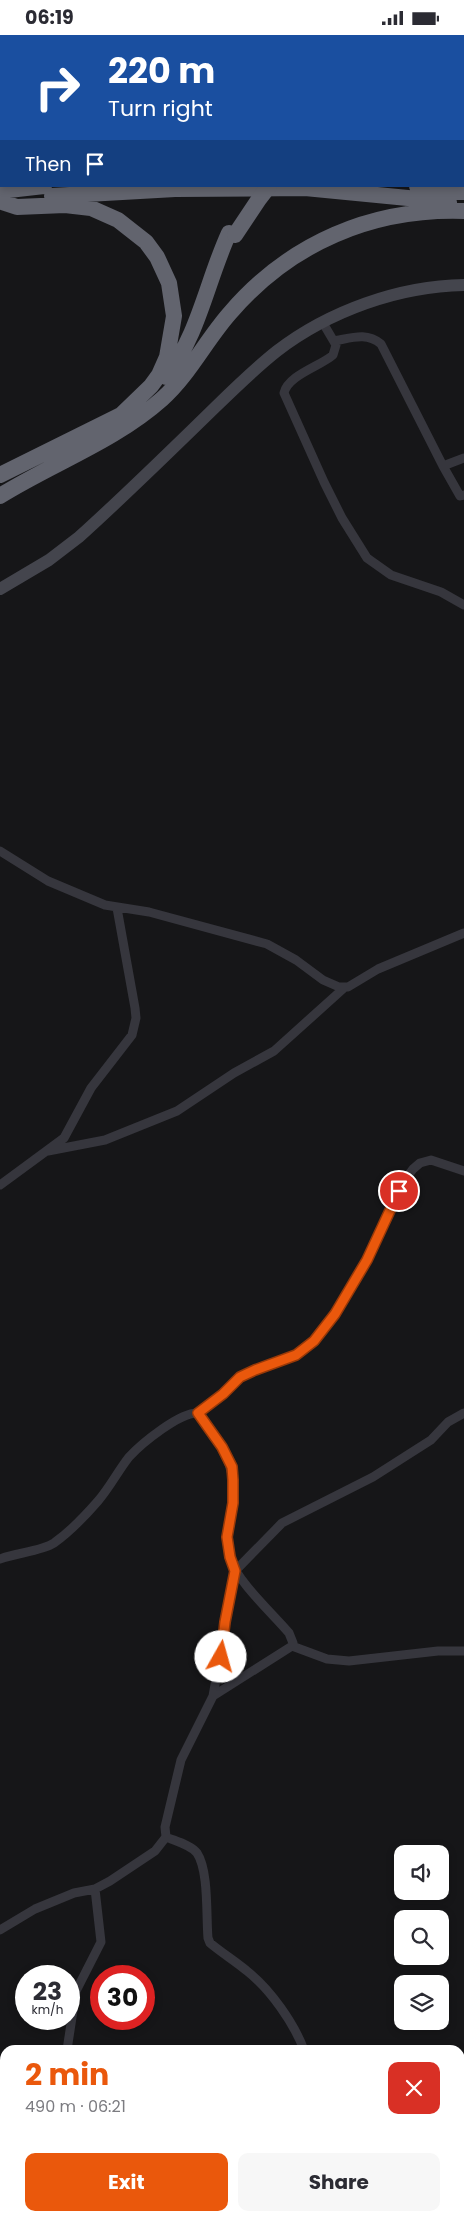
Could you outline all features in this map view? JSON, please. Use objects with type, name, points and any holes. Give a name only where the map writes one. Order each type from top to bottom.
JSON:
[{"type":"highway","points":[[1,198],[40,187]]},
{"type":"highway","points":[[0,475],[121,415],[138,405],[156,389],[183,351],[232,234],[247,204],[260,187]]},
{"type":"highway","points":[[148,410],[179,371],[193,347],[232,234],[268,187]]},
{"type":"highway","points":[[425,187],[464,192]]},
{"type":"highway","points":[[1,198],[175,189],[304,188],[464,203]]},
{"type":"highway","points":[[1,198],[17,207],[65,205],[92,208],[118,220],[133,230],[146,242],[164,270],[173,300],[174,316],[167,357],[159,375],[121,415]]},
{"type":"highway","points":[[0,496],[119,430],[162,399],[178,382],[230,313],[266,277],[290,258],[339,232],[382,219],[424,211],[464,211]]},
{"type":"street","points":[[0,589],[49,560],[79,537],[264,362],[292,340],[323,323],[388,297],[425,289],[464,285]]},
{"type":"street","points":[[323,323],[334,341],[335,350],[330,358],[296,378],[284,391],[290,411],[324,482],[342,518],[371,562],[391,575],[441,593],[464,605]]},
{"type":"street","points":[[334,341],[361,335],[373,338],[382,344],[443,466],[460,496],[464,495]]},
{"type":"street","points":[[443,466],[464,458]]},
{"type":"street","points":[[0,851],[66,891],[117,908],[149,912],[267,944],[296,960],[323,980],[344,987]]},
{"type":"street","points":[[0,1185],[64,1138],[91,1088],[126,1045],[134,1027],[135,1009],[132,985],[117,908]]},
{"type":"street","points":[[48,1151],[105,1140],[177,1111],[234,1073],[274,1051],[344,987],[395,961],[464,933]]},
{"type":"street","points":[[0,1559],[46,1547],[54,1543],[86,1515],[136,1451],[172,1422],[190,1413],[198,1413],[223,1394],[240,1377],[296,1355],[314,1341],[335,1314],[367,1260],[403,1182],[416,1166],[431,1160],[464,1171]]},
{"type":"street","points":[[198,1413],[222,1447],[232,1467],[233,1503],[227,1537],[230,1557],[235,1571],[293,1639],[292,1646],[213,1696]]},
{"type":"street","points":[[0,1930],[35,1909],[74,1893],[95,1889],[110,1881],[155,1851],[166,1837],[165,1827],[181,1760],[213,1696],[235,1571],[282,1523],[373,1477],[431,1440],[448,1422],[464,1413]]},
{"type":"street","points":[[292,1646],[327,1659],[349,1661],[438,1651],[464,1651]]},
{"type":"street","points":[[166,1837],[190,1847],[197,1853],[207,1893],[208,1937],[210,1943],[248,1971],[270,1993],[299,2037],[302,2045]]},
{"type":"street","points":[[69,2045],[76,1991],[102,1942],[95,1889]]},
{"type":"route","points":[[221,1657],[225,1622],[235,1571],[230,1557],[227,1537],[234,1490],[232,1467],[222,1447],[198,1413],[223,1394],[240,1377],[296,1355],[314,1341],[335,1314],[348,1288],[367,1260],[399,1191]]}]
